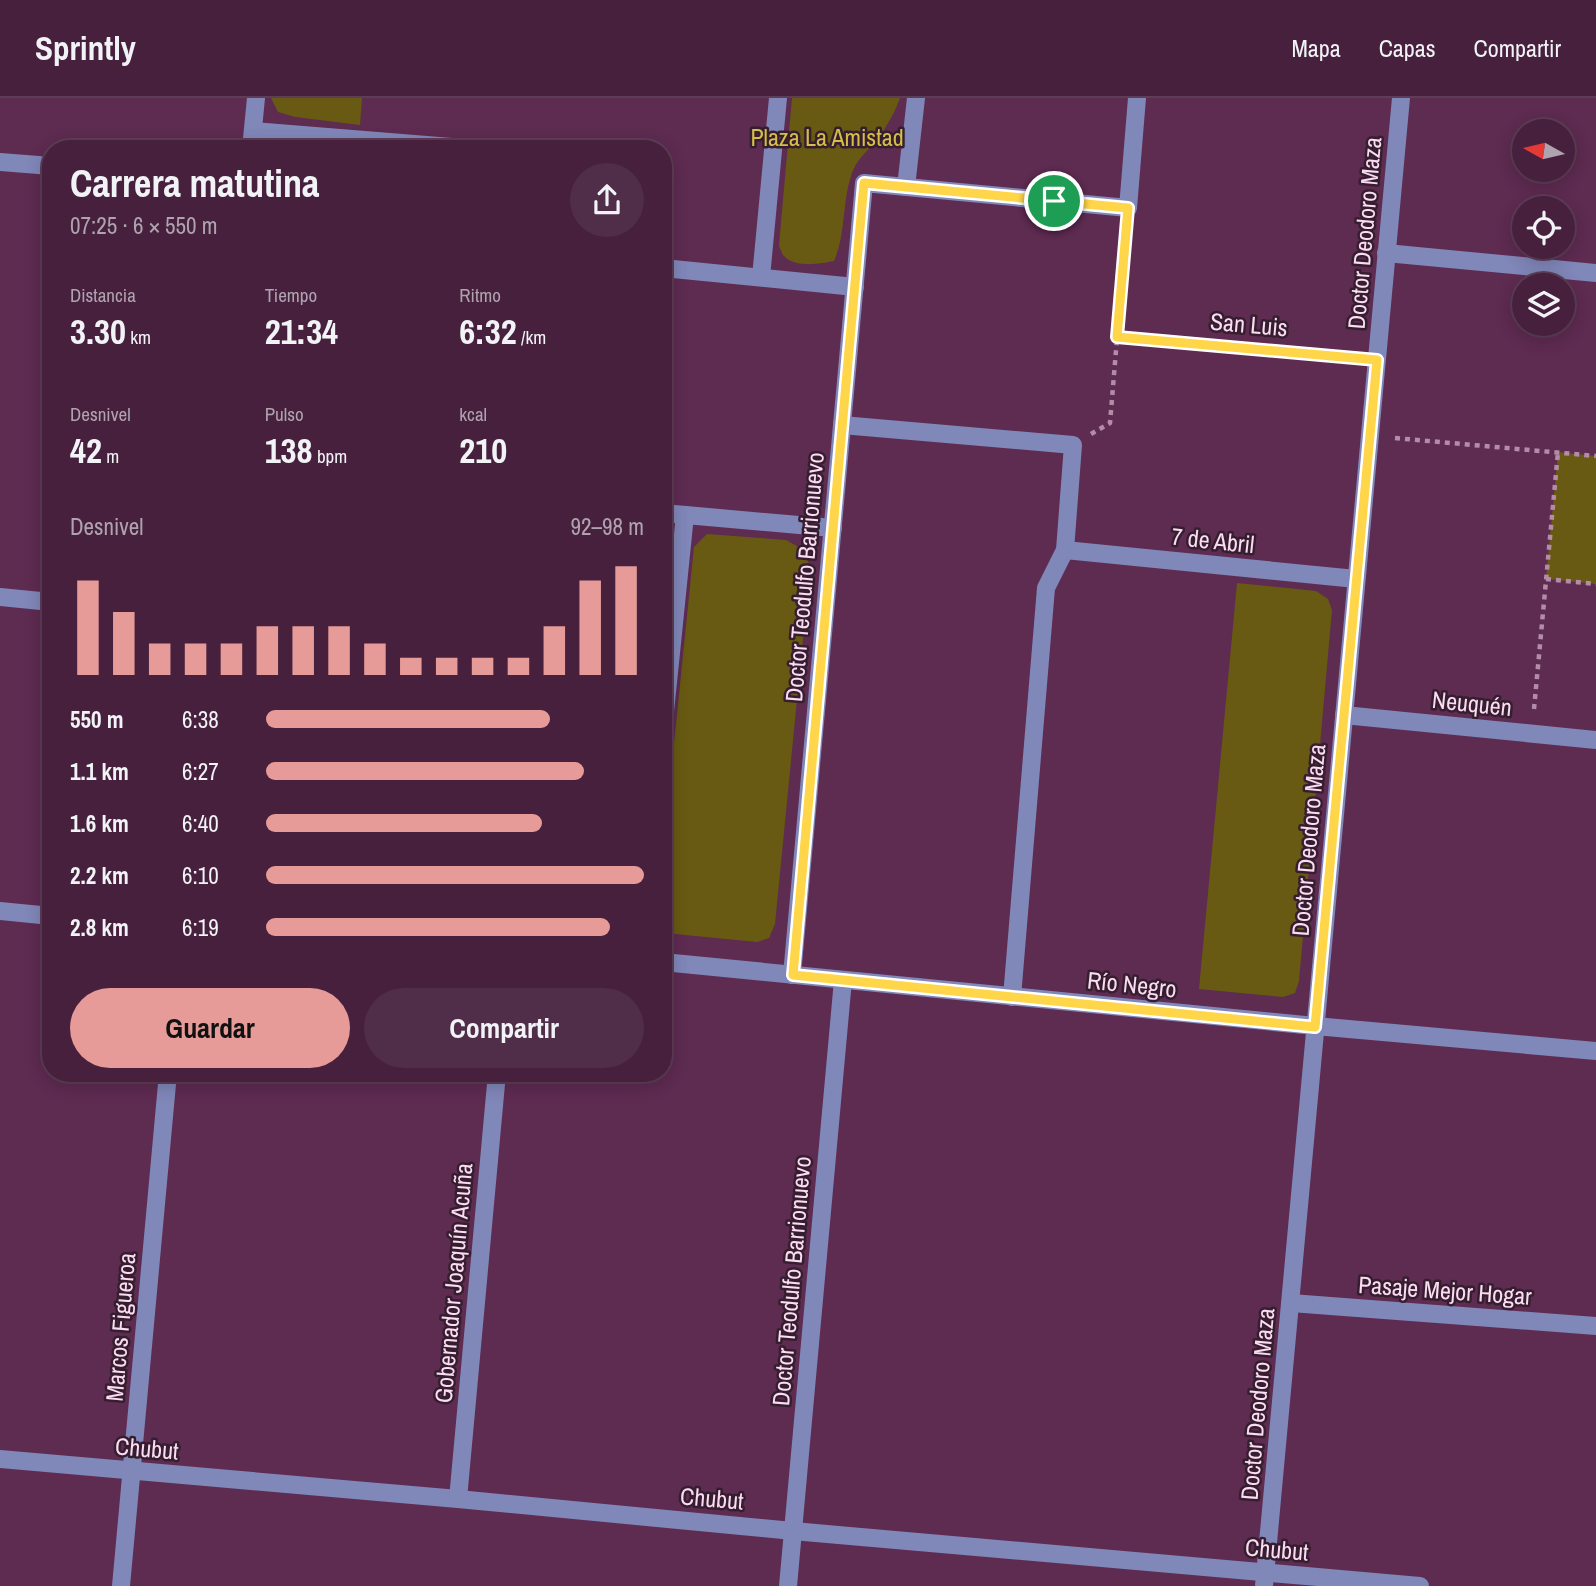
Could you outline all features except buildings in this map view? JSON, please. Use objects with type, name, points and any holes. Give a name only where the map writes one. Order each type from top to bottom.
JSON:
[{"type":"street","points":[[252,140],[256,98]]},
{"type":"street","points":[[761,278],[778,98]]},
{"type":"street","points":[[916,98],[906,187],[1128,208],[1137,98]]},
{"type":"street","name":"Doctor Deodoro Maza","points":[[1265,1579],[1401,98]]},
{"type":"street","points":[[0,162],[42,165]]},
{"type":"street","name":"Doctor Teodulfo Barrionuevo","points":[[793,975],[864,183],[906,187]]},
{"type":"street","points":[[1387,253],[1596,273]]},
{"type":"street","points":[[672,269],[855,287]]},
{"type":"street","points":[[842,425],[1073,445],[1065,550],[1046,588],[1012,997]]},
{"type":"street","points":[[672,514],[833,528]]},
{"type":"street","points":[[672,643],[685,515]]},
{"type":"street","name":"7 de Abril","points":[[1065,550],[1356,579]]},
{"type":"street","points":[[0,597],[42,601]]},
{"type":"street","name":"Neuquén","points":[[1344,715],[1596,740]]},
{"type":"street","points":[[0,911],[42,915]]},
{"type":"street","name":"Río Negro","points":[[672,963],[1315,1027],[1596,1051]]},
{"type":"street","name":"Doctor Teodulfo Barrionuevo","points":[[788,1586],[843,980]]},
{"type":"street","name":"Marcos Figueroa","points":[[121,1586],[167,1082]]},
{"type":"street","name":"Gobernador Joaquín Acuña","points":[[458,1499],[496,1082]]},
{"type":"street","name":"Pasaje Mejor Hogar","points":[[1291,1303],[1596,1326]]},
{"type":"street","name":"Chubut","points":[[0,1459],[458,1499],[1265,1579],[1420,1586]]},
{"type":"path","points":[[1073,445],[1110,424],[1128,208]]},
{"type":"path","name":"San Luis","points":[[1117,337],[1377,360]]},
{"type":"path","points":[[1369,436],[1596,456]]},
{"type":"path","points":[[1532,733],[1558,452]]},
{"type":"path","points":[[1546,579],[1596,584]]},
{"type":"green space","points":[[271,98],[362,98],[360,125],[295,117],[278,112]]},
{"type":"green space","name":"Plaza La Amistad","points":[[792,98],[900,98],[883,131],[854,169],[848,186],[834,261],[801,264],[783,256],[779,246]]},
{"type":"green space","points":[[1558,452],[1596,456],[1596,584],[1546,579]]},
{"type":"green space","points":[[707,534],[786,540],[804,550],[810,567],[775,924],[769,938],[757,942],[672,932],[672,763],[694,547]]},
{"type":"green space","points":[[1237,583],[1316,591],[1328,599],[1332,610],[1299,981],[1295,993],[1283,997],[1199,989]]},
{"type":"route","points":[[864,183],[1054,201],[1128,208],[1117,337],[1377,360],[1315,1027],[793,975],[864,183]]}]
